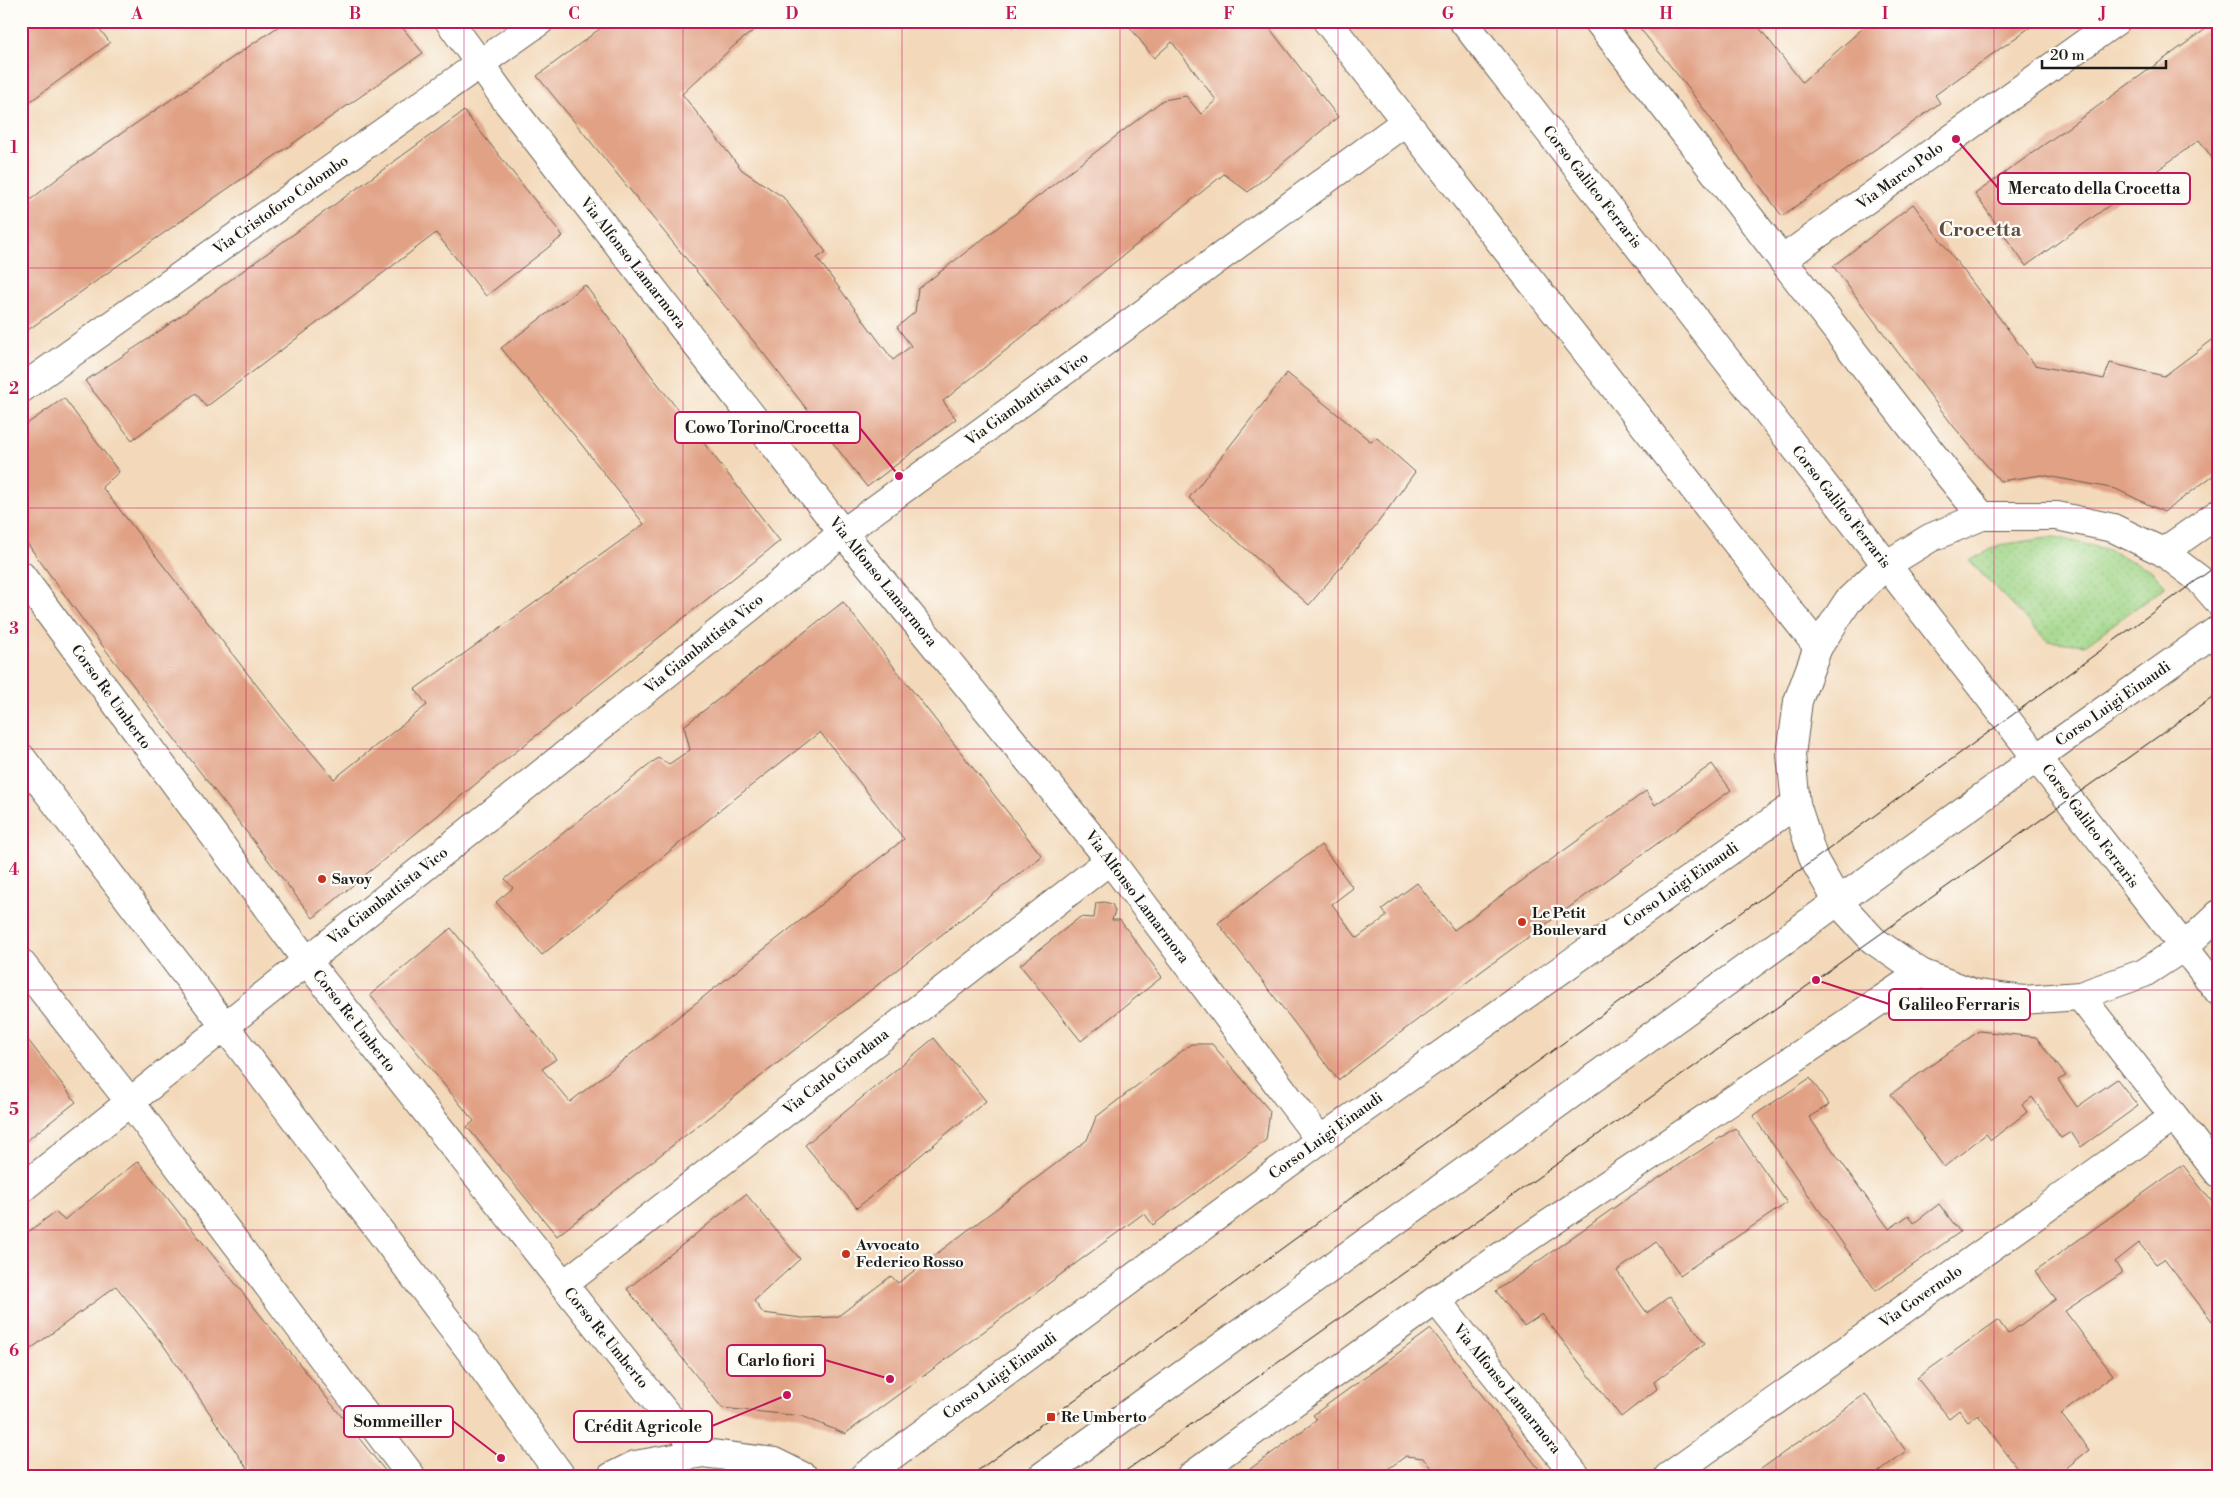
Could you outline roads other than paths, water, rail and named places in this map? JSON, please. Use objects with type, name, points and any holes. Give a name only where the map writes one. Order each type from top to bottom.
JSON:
[{"type":"street","name":"Via Alfonso Lamarmora","points":[[449,21],[508,103],[843,533],[1110,860],[1320,1140]]},
{"type":"street","name":"Via Cristoforo Colombo","points":[[21,389],[540,21]]},
{"type":"street","points":[[1327,21],[1818,647]]},
{"type":"street","name":"Corso Galileo Ferraris","points":[[1463,21],[1886,565],[2038,756],[2068,800],[2219,992]]},
{"type":"street","points":[[1598,21],[1982,516]]},
{"type":"street","name":"Via Marco Polo","points":[[1782,260],[2116,21]]},
{"type":"street","name":"Via Giambattista Vico","points":[[21,1189],[843,533],[1405,122]]},
{"type":"street","points":[[2163,552],[2219,512]]},
{"type":"street","points":[[2219,602],[2199,579],[2163,552],[2113,528],[2057,516],[1982,516],[1930,538],[1886,565],[1848,601],[1818,647],[1798,702],[1791,755],[1796,804],[1814,860],[1838,902],[1873,940],[1921,973],[1976,994],[2023,1000],[2080,996],[2144,973],[2184,947],[2219,914]]},
{"type":"street","name":"Corso Re Umberto","points":[[21,575],[306,960],[563,1286],[667,1415],[703,1453]]},
{"type":"street","name":"Corso Luigi Einaudi","points":[[1041,1477],[2038,756],[2219,630]]},
{"type":"street","points":[[21,757],[472,1353],[562,1477]]},
{"type":"street","name":"Corso Luigi Einaudi","points":[[863,1477],[1320,1140],[1796,804]]},
{"type":"street","name":"Via Carlo Giordana","points":[[563,1286],[1110,860]]},
{"type":"street","points":[[21,963],[130,1102],[412,1477]]},
{"type":"street","points":[[1190,1477],[1436,1300],[1921,973]]},
{"type":"street","points":[[2080,996],[2219,1174]]},
{"type":"street","name":"Via Governolo","points":[[1668,1477],[2174,1116]]},
{"type":"street","name":"Via Alfonso Lamarmora","points":[[1436,1300],[1577,1477]]},
{"type":"street","points":[[611,1477],[635,1465],[703,1453],[774,1462],[804,1477]]},
{"type":"tram line","points":[[969,1477],[2219,564]]},
{"type":"tram line","points":[[1117,1477],[2219,693]]},
{"type":"place","name":"Mercato della Crocetta","points":[[1956,139]]},
{"type":"place","name":"Cowo Torino/Crocetta","points":[[899,476]]},
{"type":"place","name":"Savoy","points":[[322,879]]},
{"type":"place","name":"Le Petit Boulevard","points":[[1522,922]]},
{"type":"place","name":"Galileo Ferraris","points":[[1816,980]]},
{"type":"place","name":"Avvocato Federico Rosso","points":[[846,1254]]},
{"type":"place","name":"Carlo fiori","points":[[890,1379]]},
{"type":"place","name":"Crédit Agricole","points":[[787,1395]]},
{"type":"place","name":"Re Umberto","points":[[1051,1417]]},
{"type":"place","name":"Sommeiller","points":[[501,1458]]},
{"type":"district","name":"Crocetta","points":[[1980,230]]}]
